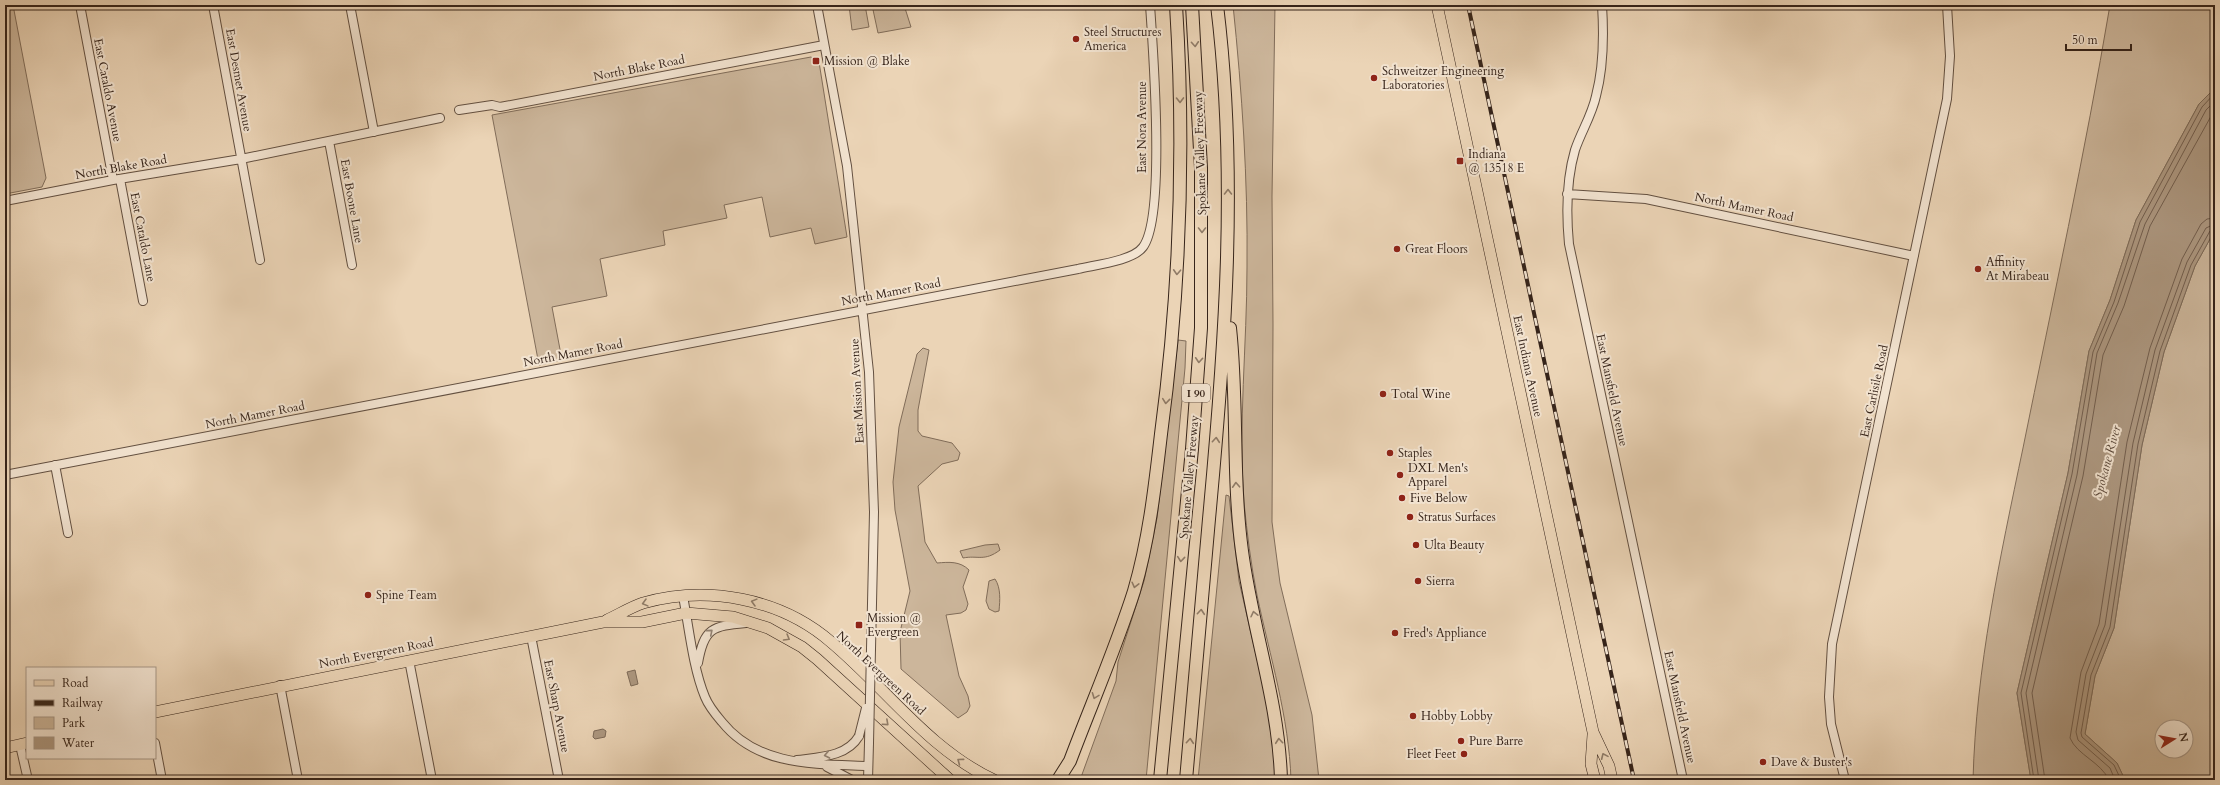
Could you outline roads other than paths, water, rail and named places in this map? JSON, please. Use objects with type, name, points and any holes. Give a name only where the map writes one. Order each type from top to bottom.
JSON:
[{"type":"highway","points":[[1058,780],[1070,761],[1134,591],[1145,546],[1157,466],[1172,342],[1180,214],[1180,92],[1176,5]]},
{"type":"highway","name":"Spokane Valley Freeway","points":[[1160,780],[1192,449],[1201,328],[1201,168],[1192,5]]},
{"type":"highway","name":"Spokane Valley Freeway","points":[[1186,780],[1217,430],[1226,296],[1228,166],[1217,5]]},
{"type":"highway","points":[[1226,296],[1234,366],[1237,509],[1245,573],[1277,722],[1281,780]]},
{"type":"highway","points":[[1068,780],[1070,761]]},
{"type":"main road","name":"East Indiana Avenue","points":[[1437,5],[1593,732],[1609,766],[1612,780]]},
{"type":"main road","name":"North Evergreen Road","points":[[603,622],[642,604],[683,596],[730,597],[752,601],[774,608],[801,622],[830,641],[882,692],[946,750],[969,767],[994,780]]},
{"type":"main road","name":"North Evergreen Road","points":[[156,712],[280,685],[603,622],[642,622],[686,613],[733,618],[752,622],[786,637],[812,655],[947,778]]},
{"type":"main road","name":"East Indiana Avenue","points":[[1593,732],[1591,764],[1595,780]]},
{"type":"main road","points":[[5,748],[24,744]]},
{"type":"street","name":"East Cataldo Avenue","points":[[80,5],[116,179]]},
{"type":"street","name":"East Desmet Avenue","points":[[213,5],[241,159]]},
{"type":"street","points":[[350,5],[374,132]]},
{"type":"street","name":"East Mission Avenue","points":[[817,5],[847,166],[864,310],[869,372],[874,504],[868,780]]},
{"type":"street","name":"East Nora Avenue","points":[[1143,248],[1151,226],[1156,154],[1150,5]]},
{"type":"street","name":"East Mansfield Avenue","points":[[1602,5],[1603,52],[1601,74],[1596,97],[1576,150],[1567,194],[1566,217],[1570,251],[1683,780]]},
{"type":"street","name":"East Carlisile Road","points":[[1845,780],[1831,724],[1829,697],[1832,644],[1946,99],[1950,56],[1947,5]]},
{"type":"street","name":"North Blake Road","points":[[459,110],[492,105],[500,107],[824,45]]},
{"type":"street","name":"North Blake Road","points":[[5,201],[116,179],[241,159],[440,118]]},
{"type":"street","name":"East Boone Lane","points":[[329,141],[352,264]]},
{"type":"street","points":[[241,159],[260,260]]},
{"type":"street","name":"East Cataldo Lane","points":[[116,179],[143,301]]},
{"type":"street","name":"North Mamer Road","points":[[1567,194],[1646,199],[1914,256]]},
{"type":"street","name":"North Mamer Road","points":[[5,475],[1085,267],[1132,256],[1143,248]]},
{"type":"street","points":[[55,466],[68,533]]},
{"type":"street","points":[[683,596],[697,668],[705,698],[712,710],[735,737],[760,752],[788,761],[868,766]]},
{"type":"street","points":[[697,668],[701,647],[708,632],[719,626],[752,622]]},
{"type":"street","name":"East Sharp Avenue","points":[[531,636],[559,780]]},
{"type":"street","points":[[409,660],[432,780]]},
{"type":"street","points":[[280,685],[298,780]]},
{"type":"street","points":[[788,761],[840,752],[854,745],[859,736],[870,693]]},
{"type":"street","points":[[24,744],[28,780]]},
{"type":"street","points":[[156,748],[162,780]]},
{"type":"street","points":[[821,764],[839,771],[852,780]]},
{"type":"water","name":"Spokane River","points":[[2215,88],[2215,230],[2195,266],[2164,352],[2142,445],[2114,628],[2095,676],[2085,734],[2117,763],[2125,780],[2031,780],[2017,693],[2068,473],[2089,351],[2110,300],[2136,220],[2199,104]]},
{"type":"water","points":[[635,670],[638,684],[631,686],[627,672]]},
{"type":"water","points":[[603,729],[606,731],[605,737],[595,739],[593,737],[594,731]]},
{"type":"railway","points":[[1468,5],[1634,780]]},
{"type":"place","name":"Steel Structures America","points":[[1076,39]]},
{"type":"place","name":"Mission @ Blake","points":[[816,61]]},
{"type":"place","name":"Schweitzer Engineering Laboratories","points":[[1374,78]]},
{"type":"place","name":"Indiana @ 13518 E","points":[[1460,161]]},
{"type":"place","name":"Great Floors","points":[[1397,249]]},
{"type":"place","name":"Affinity At Mirabeau","points":[[1978,269]]},
{"type":"place","name":"Total Wine","points":[[1383,394]]},
{"type":"place","name":"Staples","points":[[1390,453]]},
{"type":"place","name":"DXL Men's Apparel","points":[[1400,475]]},
{"type":"place","name":"Five Below","points":[[1402,498]]},
{"type":"place","name":"Stratus Surfaces","points":[[1410,517]]},
{"type":"place","name":"Ulta Beauty","points":[[1416,545]]},
{"type":"place","name":"Sierra","points":[[1418,581]]},
{"type":"place","name":"Spine Team","points":[[368,595]]},
{"type":"place","name":"Mission @ Evergreen","points":[[859,625]]},
{"type":"place","name":"Fred's Appliance","points":[[1395,633]]},
{"type":"place","name":"Hobby Lobby","points":[[1413,716]]},
{"type":"place","name":"Pure Barre","points":[[1461,741]]},
{"type":"place","name":"Fleet Feet","points":[[1464,754]]},
{"type":"place","name":"Dave & Buster's","points":[[1763,762]]}]
